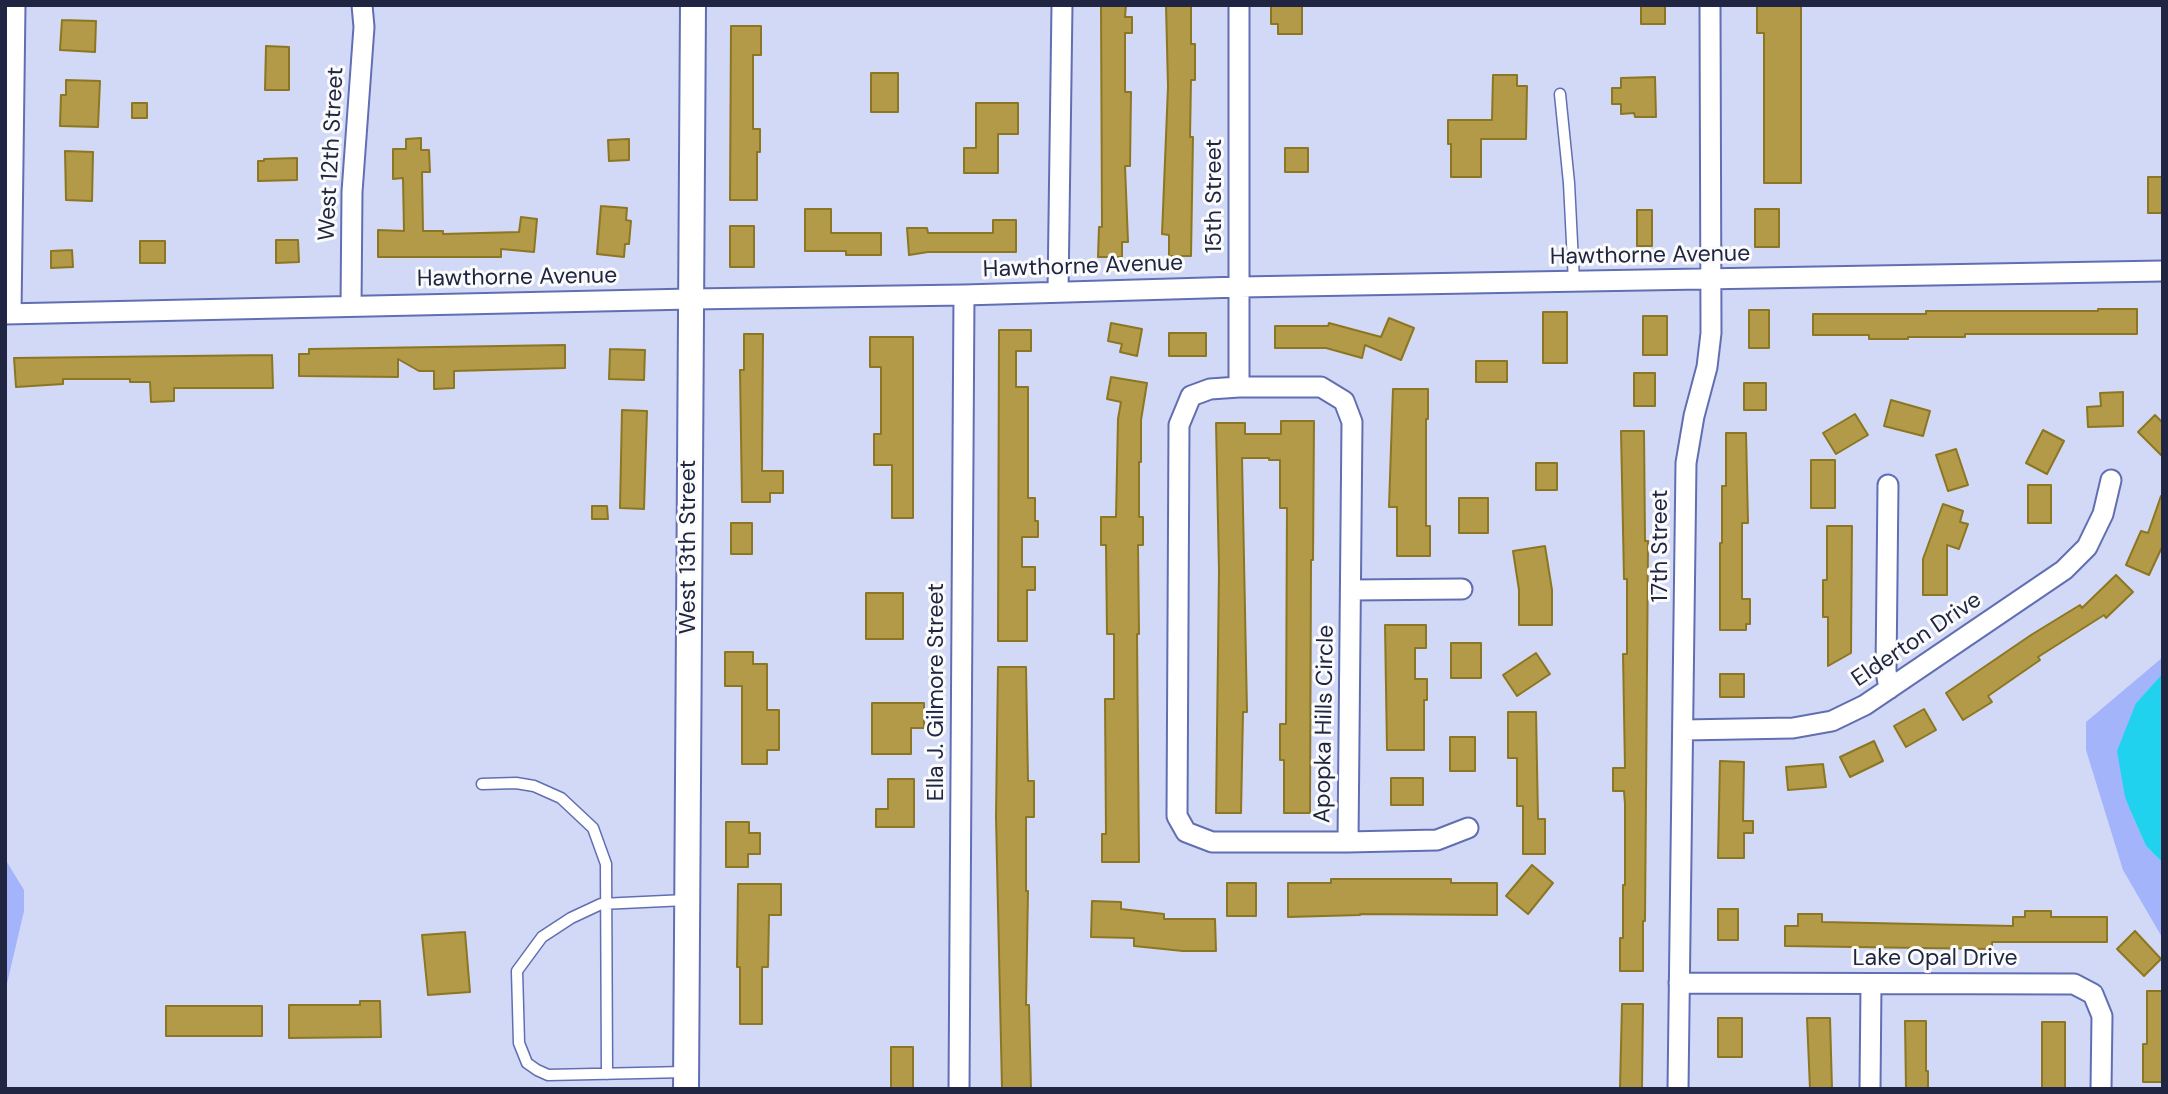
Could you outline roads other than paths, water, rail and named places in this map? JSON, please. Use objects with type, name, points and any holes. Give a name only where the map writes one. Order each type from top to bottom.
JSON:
[{"type":"street","points":[[8,314],[15,5]]},
{"type":"street","name":"West 12th Street","points":[[351,306],[352,192],[364,27],[362,5]]},
{"type":"street","name":"West 13th Street","points":[[686,1081],[693,5]]},
{"type":"street","points":[[1058,292],[1062,5]]},
{"type":"street","name":"15th Street","points":[[1239,5],[1239,387]]},
{"type":"street","name":"17th Street","points":[[1678,1089],[1686,463],[1694,416],[1707,367],[1711,333],[1710,5]]},
{"type":"street","name":"Hawthorne Avenue","points":[[8,314],[1240,287],[2163,271]]},
{"type":"street","name":"Ella J. Gilmore Street","points":[[959,1089],[964,295]]},
{"type":"street","name":"Apopka Hills Circle","points":[[1321,387],[1344,401],[1352,422],[1352,590],[1348,842],[1212,842],[1186,832],[1177,816],[1179,425],[1191,396],[1210,389],[1321,387]]},
{"type":"street","name":"Elderton Drive","points":[[1684,730],[1793,728],[1832,721],[1865,705],[2064,570],[2087,547],[2103,514],[2111,480]]},
{"type":"street","points":[[1888,485],[1886,671],[1889,689]]},
{"type":"street","points":[[1352,590],[1462,589]]},
{"type":"street","points":[[1348,842],[1437,840],[1468,828]]},
{"type":"street","name":"Lake Opal Drive","points":[[1679,983],[2074,984],[2093,994],[2102,1016],[2101,1089]]},
{"type":"street","points":[[1870,1089],[1871,984]]},
{"type":"lane","points":[[1560,94],[1569,183],[1574,282]]},
{"type":"lane","points":[[482,784],[525,784],[561,798],[593,828],[606,864],[607,1074]]},
{"type":"lane","points":[[686,1081],[607,1074],[548,1075],[527,1063],[519,1043],[517,971],[542,937],[571,918],[601,904],[687,900]]}]
